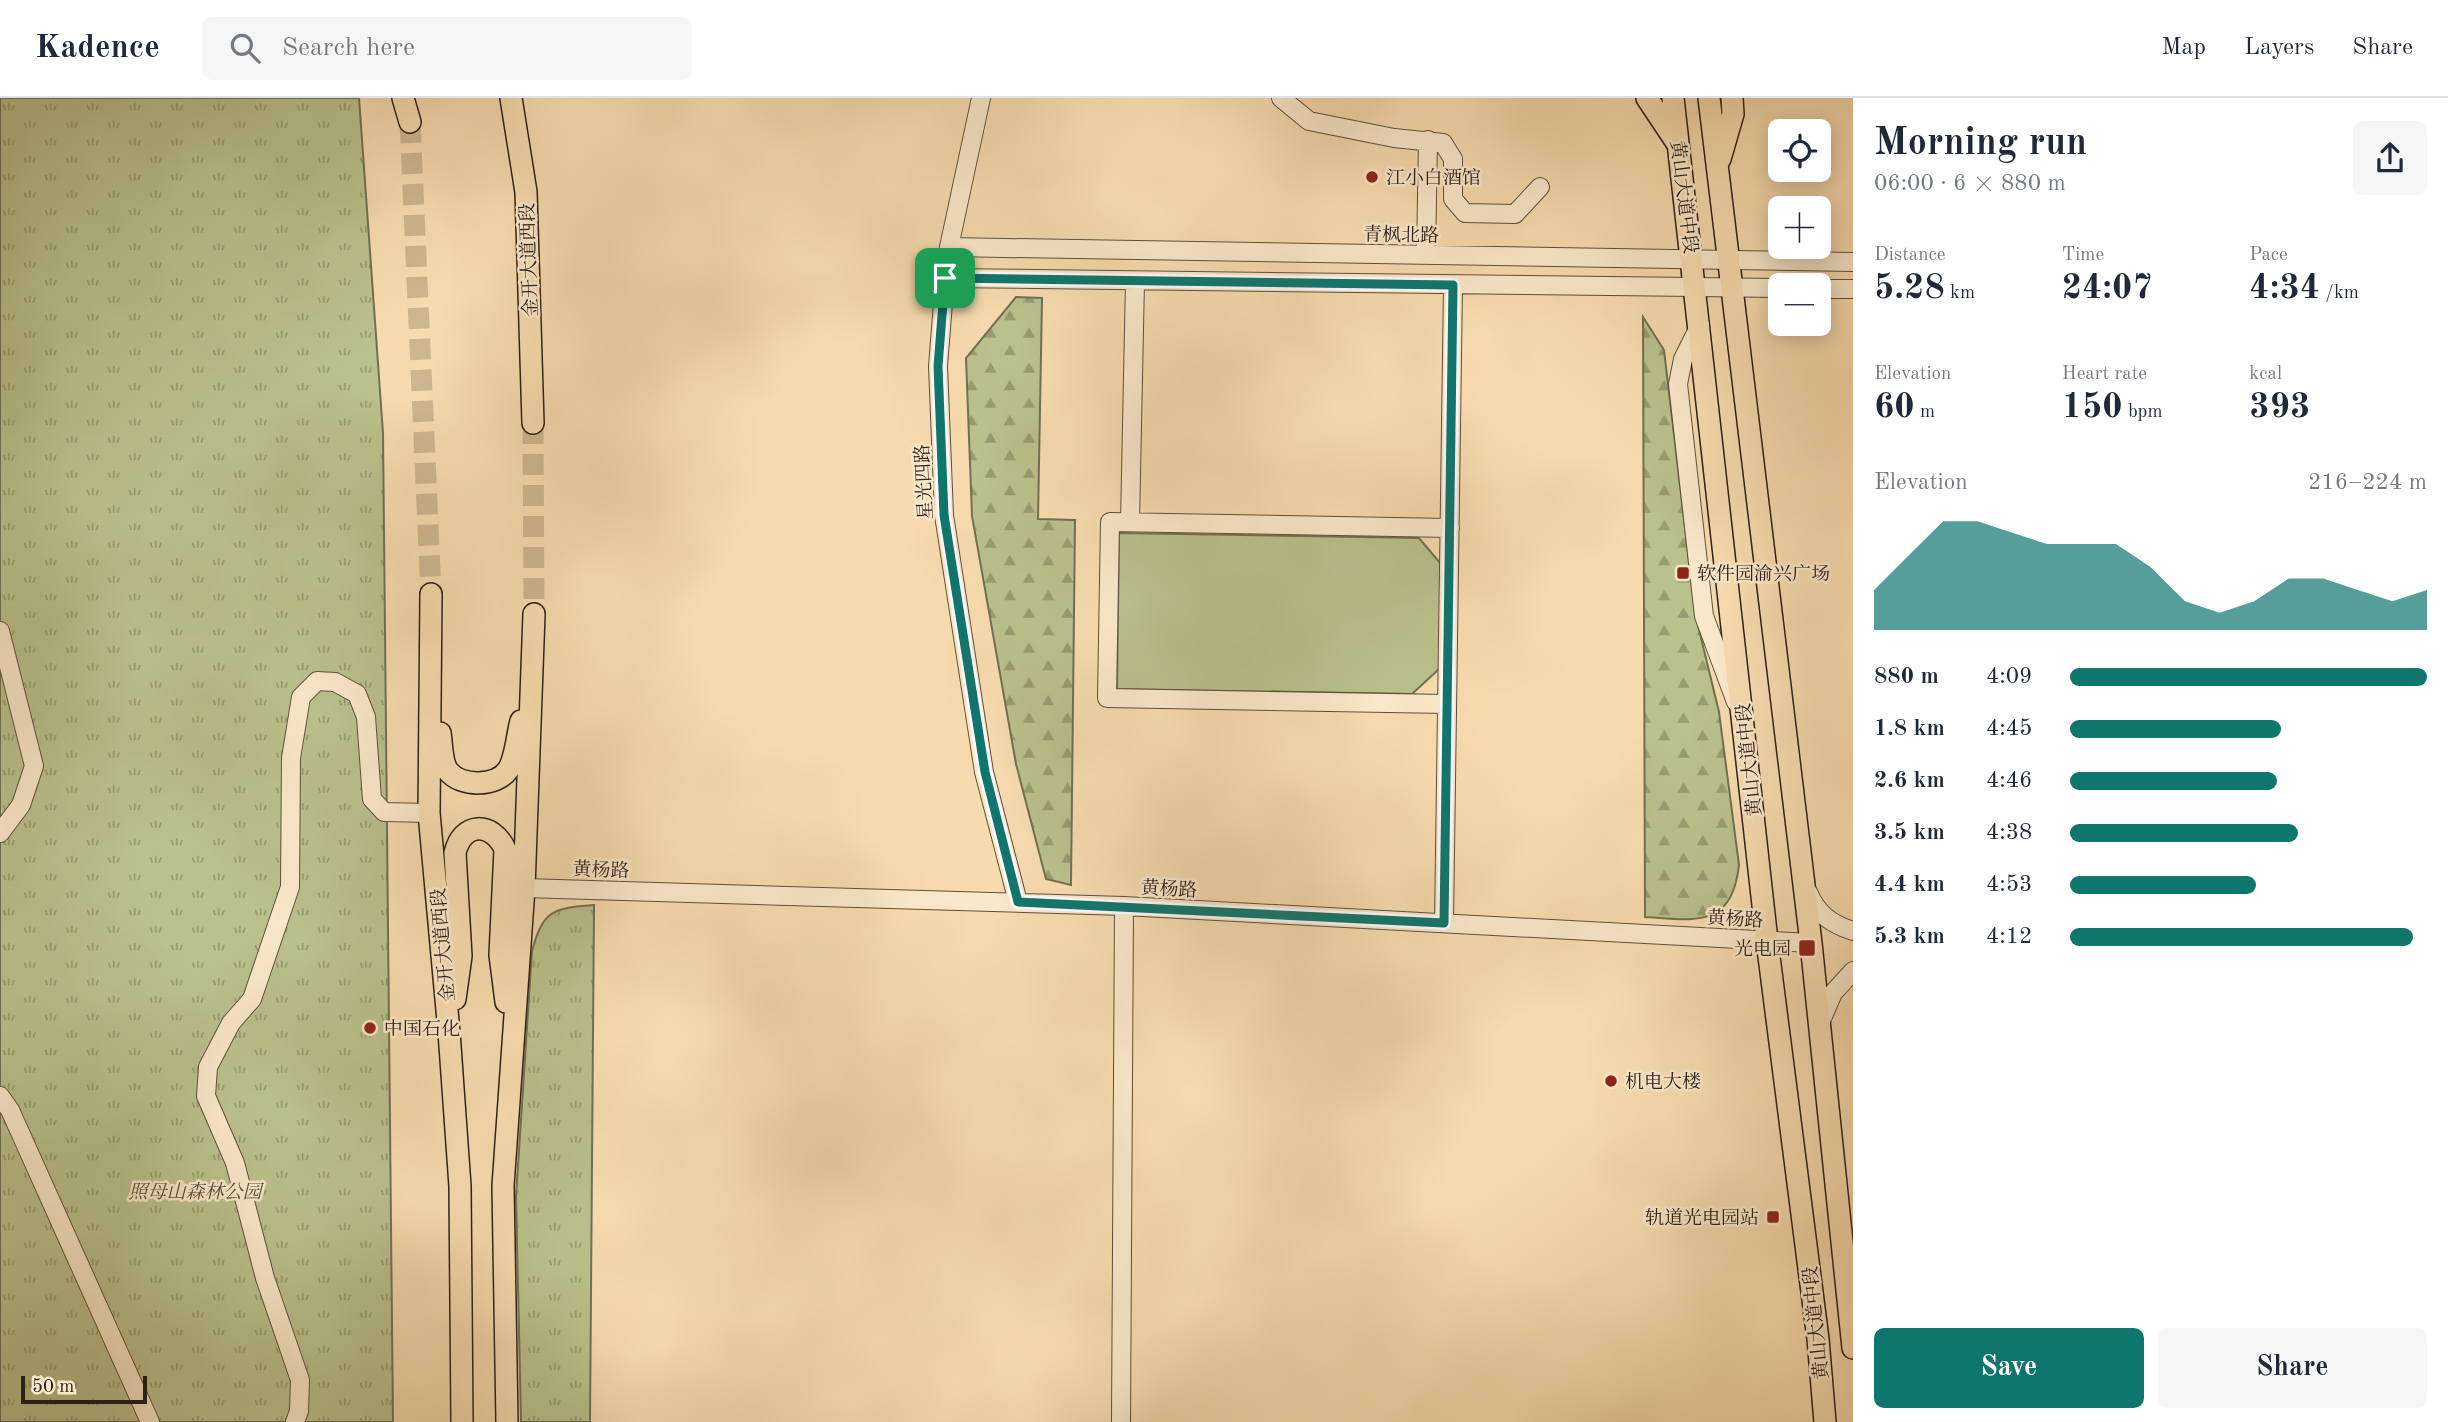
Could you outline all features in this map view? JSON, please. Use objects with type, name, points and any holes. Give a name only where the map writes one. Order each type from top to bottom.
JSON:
[{"type":"main road","points":[[403,98],[410,122]]},
{"type":"main road","name":"金开大道西段","points":[[511,98],[526,192],[533,424]]},
{"type":"main road","points":[[1647,98],[1678,145]]},
{"type":"main road","name":"黄山大道中段","points":[[1673,98],[1768,941],[1818,1339],[1825,1422]]},
{"type":"main road","name":"黄山大道中段","points":[[1709,98],[1811,943],[1853,1348]]},
{"type":"main road","points":[[1717,168],[1733,114],[1732,98]]},
{"type":"main road","name":"金开大道西段","points":[[431,594],[429,813],[450,1032],[460,1186],[462,1422]]},
{"type":"main road","points":[[507,1422],[503,1186],[524,888],[534,614]]},
{"type":"main road","points":[[431,683],[446,768],[455,778],[484,782],[500,778],[509,768],[531,678]]},
{"type":"main road","points":[[450,1032],[461,956],[455,853],[458,840],[470,831],[486,829],[499,835],[505,849],[500,955],[513,1049]]},
{"type":"street","name":"星光四路","points":[[981,98],[949,247],[945,278],[938,366],[944,515],[985,772],[1018,902]]},
{"type":"street","points":[[1281,98],[1309,121],[1394,138],[1443,143],[1453,159],[1453,199],[1465,213],[1515,214],[1541,187]]},
{"type":"street","points":[[1426,255],[1427,140]]},
{"type":"street","name":"青枫北路","points":[[949,247],[1853,262]]},
{"type":"street","points":[[945,278],[1768,288]]},
{"type":"street","points":[[1130,522],[1135,281]]},
{"type":"street","points":[[1444,923],[1453,285]]},
{"type":"street","points":[[1831,289],[1853,289]]},
{"type":"street","points":[[1447,704],[1107,698],[1110,522],[1450,528]]},
{"type":"street","points":[[0,631],[34,766],[22,805],[0,833]]},
{"type":"street","points":[[295,1422],[299,1411],[300,1380],[265,1278],[235,1163],[206,1096],[208,1067],[231,1023],[251,999],[290,887],[290,758],[301,697],[317,681],[335,682],[357,694],[366,717],[372,799],[384,813],[429,813]]},
{"type":"street","points":[[1803,882],[1811,900],[1825,918],[1834,925],[1853,931]]},
{"type":"street","name":"黄杨路","points":[[524,888],[1124,906],[1811,943]]},
{"type":"street","points":[[1121,1422],[1124,906]]},
{"type":"street","points":[[1820,1023],[1833,993],[1853,971]]},
{"type":"street","points":[[0,1096],[10,1110],[150,1422]]},
{"type":"green space","name":"照母山森林公园","points":[[0,98],[359,98],[383,433],[393,1422],[0,1422]]},
{"type":"green space","points":[[1016,297],[1042,298],[1038,519],[1075,520],[1071,885],[1046,879],[1016,764],[972,516],[966,358]]},
{"type":"green space","points":[[1643,317],[1664,350],[1695,613],[1719,712],[1739,865],[1729,901],[1720,910],[1695,919],[1645,917]]},
{"type":"green space","points":[[1119,533],[1419,538],[1441,564],[1439,669],[1412,694],[1117,689]]},
{"type":"green space","points":[[594,905],[590,1422],[521,1422],[516,1196],[532,951],[541,927],[552,914],[559,910]]},
{"type":"tunnel","points":[[410,122],[431,594]]},
{"type":"tunnel","points":[[533,423],[534,614]]},
{"type":"place","name":"江小白酒馆","points":[[1372,177]]},
{"type":"place","name":"软件园渝兴广场","points":[[1683,573]]},
{"type":"place","name":"光电园","points":[[1807,948]]},
{"type":"place","name":"中国石化","points":[[370,1028]]},
{"type":"place","name":"机电大楼","points":[[1611,1081]]},
{"type":"place","name":"轨道光电园站","points":[[1773,1217]]},
{"type":"route","points":[[945,278],[1453,285],[1444,923],[1018,902],[985,772],[944,515],[938,366],[945,278]]}]
